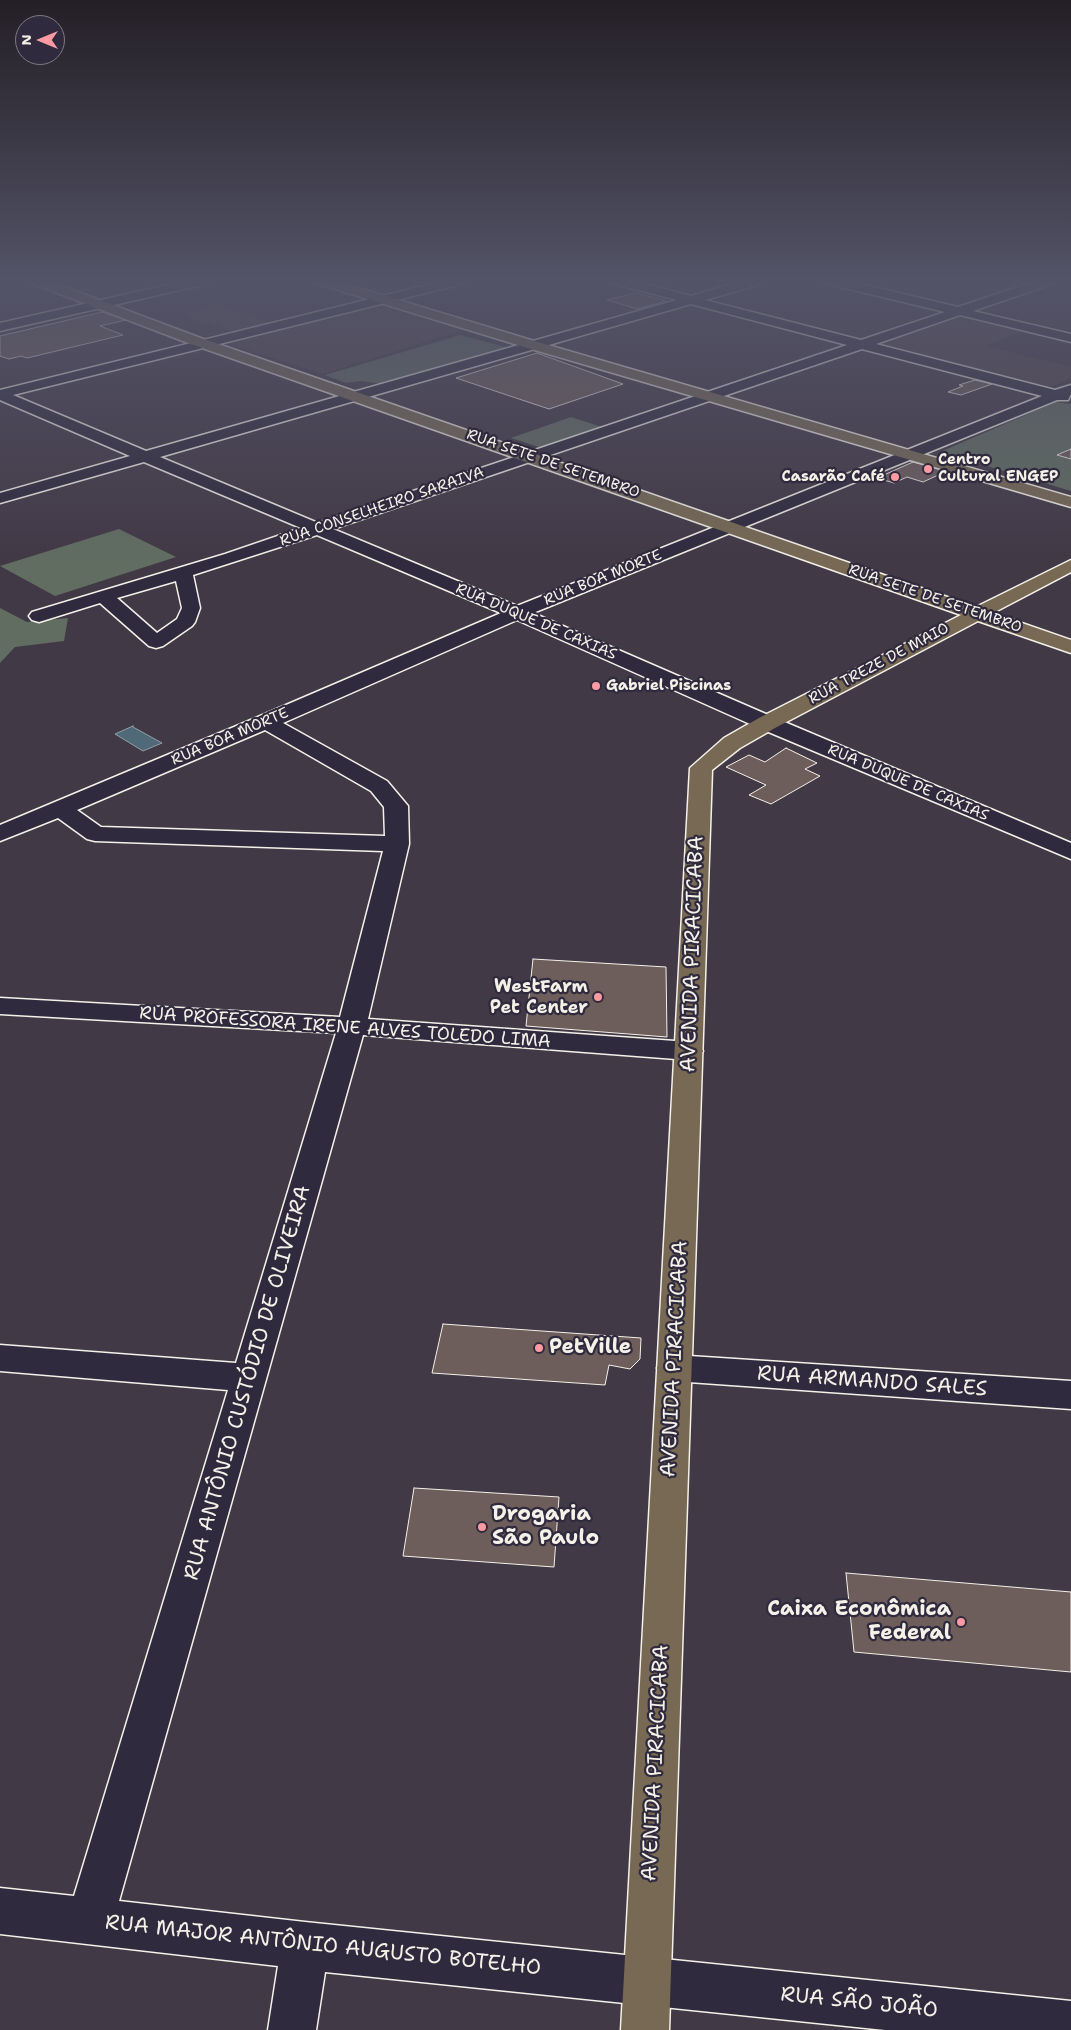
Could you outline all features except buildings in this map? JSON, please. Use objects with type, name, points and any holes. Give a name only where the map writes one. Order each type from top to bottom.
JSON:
[{"type":"main road","name":"RUA SETE DE SETEMBRO","points":[[295,375],[1071,647]]},
{"type":"main road","points":[[636,375],[1071,502]]},
{"type":"main road","name":"RUA TREZE DE MAIO","points":[[767,723],[1071,564]]},
{"type":"main road","name":"AVENIDA PIRACICABA","points":[[645,2030],[700,768],[732,743],[767,723]]},
{"type":"street","points":[[0,395],[81,375]]},
{"type":"street","points":[[0,498],[433,375]]},
{"type":"street","name":"RUA CONSELHEIRO SARAIVA","points":[[39,616],[231,558],[773,375]]},
{"type":"street","points":[[980,375],[1064,397]]},
{"type":"street","name":"RUA BOA MORTE","points":[[0,834],[266,722],[517,613],[911,454],[1064,397],[1071,389]]},
{"type":"street","name":"RUA DUQUE DE CAXIAS","points":[[0,395],[517,613],[767,723],[1071,852]]},
{"type":"street","points":[[104,597],[156,642],[185,622],[191,608],[183,573]]},
{"type":"street","name":"RUA ANTÔNIO CUSTÓDIO DE OLIVEIRA","points":[[90,1921],[352,1026],[398,844],[396,806],[379,786],[266,722]]},
{"type":"street","points":[[60,808],[95,834],[398,844]]},
{"type":"street","name":"RUA PROFESSORA IRENE ALVES TOLEDO LIMA","points":[[0,1006],[352,1026],[689,1051]]},
{"type":"street","points":[[0,1358],[250,1378]]},
{"type":"street","name":"RUA ARMANDO SALES","points":[[674,1368],[1071,1395]]},
{"type":"street","name":"RUA MAJOR ANTÔNIO AUGUSTO BOTELHO","points":[[0,1911],[305,1946],[647,1981]]},
{"type":"street","points":[[292,2030],[305,1946]]},
{"type":"street","name":"RUA SÃO JOÃO","points":[[647,1981],[1071,2025]]},
{"type":"shaded area","points":[[1002,375],[1071,375],[1071,379],[1053,386]]},
{"type":"green space","points":[[325,375],[416,375],[384,384],[361,381],[346,383]]},
{"type":"green space","points":[[1056,402],[1071,404],[1071,491],[940,452]]},
{"type":"green space","points":[[571,417],[602,427],[542,448],[511,438]]},
{"type":"green space","points":[[119,529],[176,557],[55,596],[0,566]]},
{"type":"green space","points":[[0,608],[27,622],[68,618],[64,641],[15,647],[0,663]]},
{"type":"water","points":[[133,726],[162,743],[143,751],[115,734]]},
{"type":"place","name":"Centro Cultural ENGEP","points":[[928,469]]},
{"type":"place","name":"Casarão Café","points":[[895,477]]},
{"type":"place","name":"Gabriel Piscinas","points":[[596,686]]},
{"type":"place","name":"WestFarm Pet Center","points":[[598,997]]},
{"type":"place","name":"PetVille","points":[[539,1348]]},
{"type":"place","name":"Drogaria São Paulo","points":[[482,1527]]},
{"type":"place","name":"Caixa Econômica Federal","points":[[961,1622]]}]
